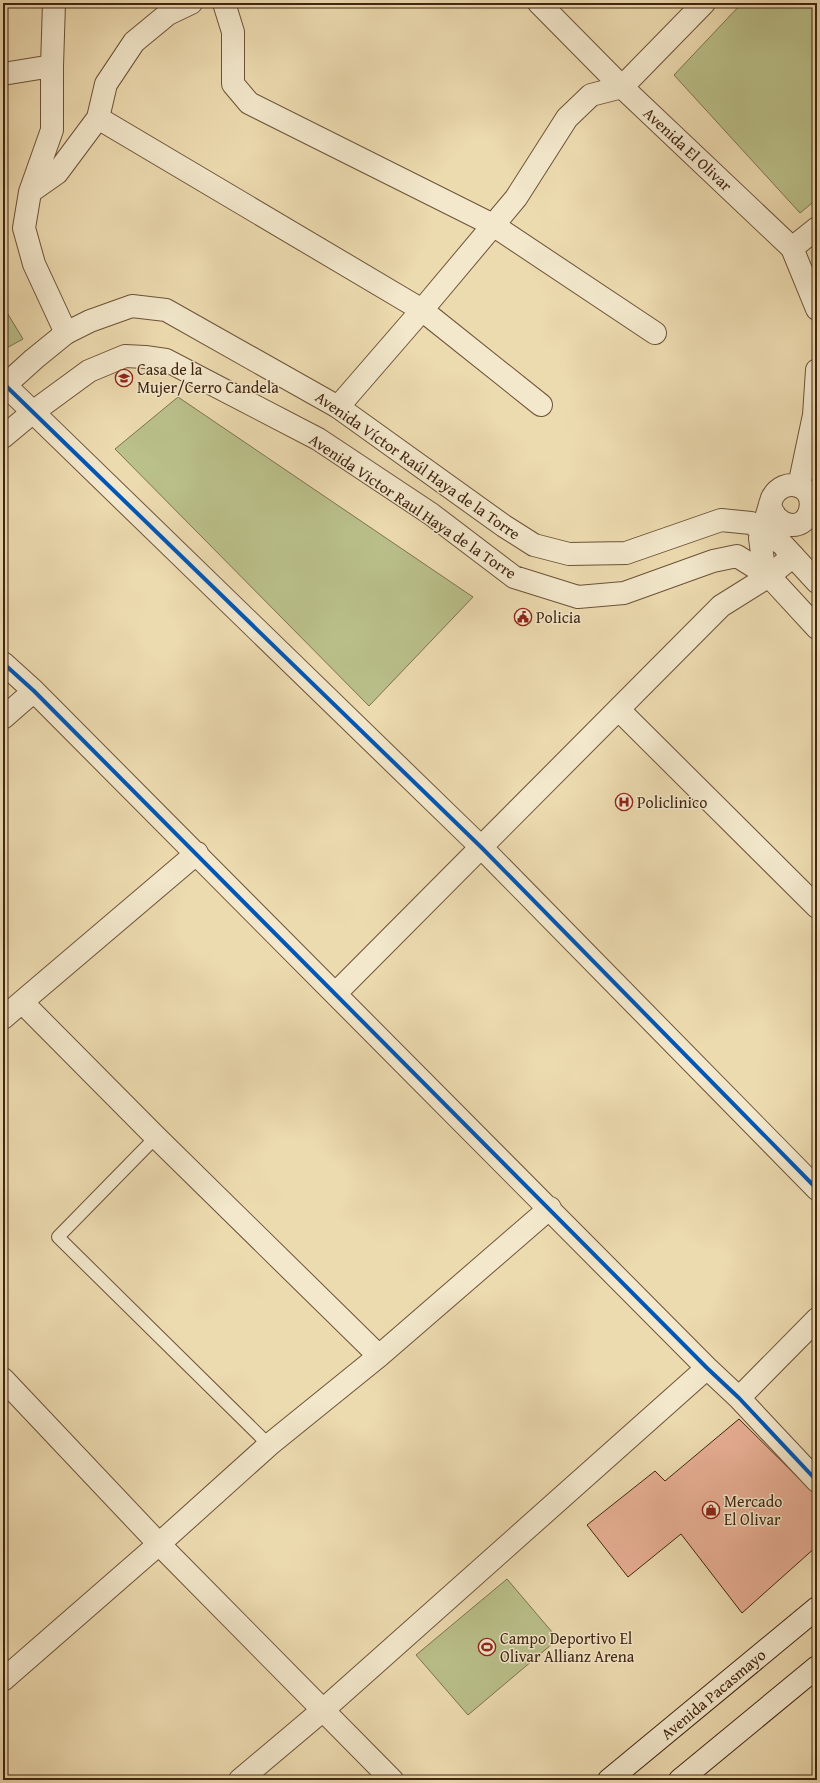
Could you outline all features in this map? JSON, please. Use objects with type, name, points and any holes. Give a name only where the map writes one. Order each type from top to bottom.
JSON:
[{"type":"street","points":[[54,3],[52,130],[30,192],[24,228],[34,264],[66,333]]},
{"type":"street","points":[[30,192],[57,173],[98,118],[106,84],[134,42],[168,14],[191,3]]},
{"type":"street","points":[[224,3],[233,32],[233,84],[249,103],[493,225],[655,333]]},
{"type":"street","name":"Avenida El Olivar","points":[[539,3],[622,87],[792,248],[817,309]]},
{"type":"street","points":[[338,407],[516,198],[567,118],[591,96],[622,87],[704,3]]},
{"type":"street","points":[[3,74],[52,66]]},
{"type":"street","points":[[98,118],[422,310],[541,405]]},
{"type":"street","points":[[792,248],[817,228]]},
{"type":"street","name":"Avenida Víctor Raúl Haya de la Torre","points":[[4,386],[66,333],[90,321],[132,306],[166,310],[338,407],[504,526],[534,545],[570,554],[626,553],[721,520],[757,526]]},
{"type":"street","name":"Avenida Victor Raul Haya de la Torre","points":[[3,437],[33,412],[89,371],[125,356],[166,360],[318,439],[431,514],[514,577],[578,597],[624,593],[713,561],[736,556],[769,576]]},
{"type":"street","points":[[793,556],[791,543],[793,534],[799,523],[808,514],[817,370]]},
{"type":"street","points":[[4,386],[33,412],[482,848],[817,1189]]},
{"type":"street","points":[[809,496],[786,485],[780,488],[775,492],[757,526],[763,561],[769,576],[817,628]]},
{"type":"street","points":[[770,504],[771,511],[779,521],[792,525],[799,523]]},
{"type":"street","points":[[757,526],[782,544],[817,582]]},
{"type":"street","points":[[336,993],[482,848],[721,606],[769,576],[793,556]]},
{"type":"street","points":[[3,662],[197,853],[707,1368],[739,1398],[817,1481]]},
{"type":"street","points":[[3,718],[34,691]]},
{"type":"street","points":[[619,710],[817,907]]},
{"type":"street","points":[[3,1018],[197,853]]},
{"type":"street","points":[[22,1002],[156,1137],[379,1356]]},
{"type":"street","points":[[3,1680],[159,1544],[269,1445],[379,1356],[550,1208]]},
{"type":"street","points":[[739,1398],[817,1319]]},
{"type":"street","points":[[240,1780],[323,1710],[707,1368]]},
{"type":"street","points":[[4,1382],[159,1544],[392,1780]]},
{"type":"street","name":"Avenida Pacasmayo","points":[[609,1780],[817,1608]]},
{"type":"street","points":[[680,1780],[817,1667]]},
{"type":"lane","points":[[156,1137],[58,1237],[269,1445]]},
{"type":"green space","points":[[742,3],[817,3],[817,199],[800,213],[674,75]]},
{"type":"green space","points":[[3,306],[23,339],[3,350]]},
{"type":"green space","points":[[178,397],[473,597],[369,706],[115,449]]},
{"type":"green space","name":"Campo Deportivo El Olivar Allianz Arena","points":[[507,1579],[558,1639],[468,1715],[416,1655]]},
{"type":"building","name":"Mercado El Olivar","points":[[739,1419],[817,1496],[817,1546],[742,1613],[681,1534],[628,1577],[587,1525],[655,1471],[665,1481]]},
{"type":"cycle path","points":[[5,385],[482,848],[817,1189]]},
{"type":"cycle path","points":[[3,663],[34,691],[707,1368],[739,1398],[817,1481]]},
{"type":"place","name":"Casa de la Mujer/Cerro Candela","points":[[124,378]]},
{"type":"place","name":"Policia","points":[[523,617]]},
{"type":"place","name":"Policlinico","points":[[624,802]]},
{"type":"place","name":"Mercado El Olivar","points":[[711,1510]]},
{"type":"place","name":"Campo Deportivo El Olivar Allianz Arena","points":[[487,1647]]}]
